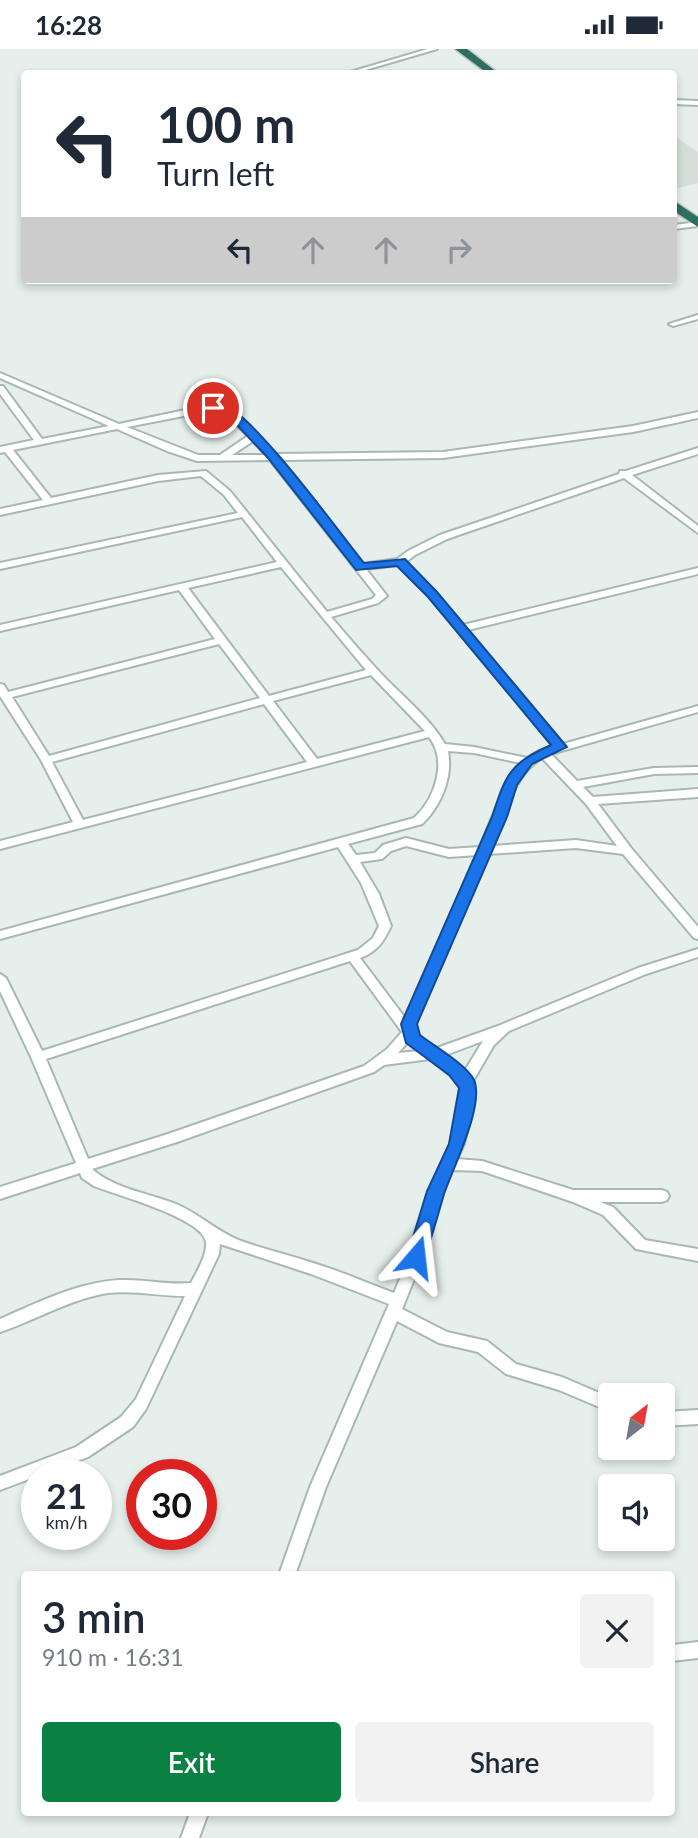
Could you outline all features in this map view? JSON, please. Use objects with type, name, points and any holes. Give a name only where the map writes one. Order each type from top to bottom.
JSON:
[{"type":"highway","points":[[460,49],[489,70]]},
{"type":"highway","points":[[677,207],[698,224]]},
{"type":"street","points":[[360,70],[434,49]]},
{"type":"street","points":[[677,102],[698,103]]},
{"type":"street","points":[[677,227],[698,224]]},
{"type":"street","points":[[673,324],[698,317]]},
{"type":"street","points":[[0,375],[186,455],[197,457],[443,455],[633,429],[698,415]]},
{"type":"street","points":[[0,388],[5,400],[40,442]]},
{"type":"street","points":[[48,501],[4,449],[221,407],[230,411],[272,456],[382,593],[381,598],[326,615]]},
{"type":"street","points":[[0,512],[158,478],[203,473],[253,437]]},
{"type":"street","points":[[361,567],[400,562],[409,553],[439,540],[623,473],[698,451]]},
{"type":"street","points":[[0,935],[342,844],[418,821],[428,813],[435,802],[443,765],[442,747],[373,671],[227,493],[203,473]]},
{"type":"street","points":[[623,473],[698,530]]},
{"type":"street","points":[[0,566],[244,514]]},
{"type":"street","points":[[400,562],[432,594],[560,747]]},
{"type":"street","points":[[0,628],[283,563]]},
{"type":"street","points":[[460,629],[698,571]]},
{"type":"street","points":[[181,586],[314,762]]},
{"type":"street","points":[[80,824],[46,759],[3,692],[222,639]]},
{"type":"street","points":[[46,759],[373,671]]},
{"type":"street","points":[[0,1193],[172,1138],[369,1069],[383,1060],[409,1032],[409,1024],[499,817],[510,784],[527,761],[560,747],[698,709]]},
{"type":"street","points":[[0,845],[430,733]]},
{"type":"street","points":[[442,747],[474,750],[527,761]]},
{"type":"street","points":[[543,753],[590,801],[627,851],[698,935]]},
{"type":"street","points":[[575,785],[654,771],[698,770]]},
{"type":"street","points":[[590,801],[698,793]]},
{"type":"street","points":[[354,859],[378,856],[387,848],[406,842],[449,853],[576,844],[627,851]]},
{"type":"street","points":[[38,1057],[352,957],[378,941],[385,926],[381,911],[354,859],[342,844]]},
{"type":"street","points":[[383,1060],[433,1054],[642,971],[698,953]]},
{"type":"street","points":[[352,957],[412,1038],[466,1081]]},
{"type":"street","points":[[0,978],[38,1057],[82,1166],[93,1178],[183,1215],[210,1233],[236,1245],[304,1266],[396,1307],[444,1338],[482,1346],[511,1369],[562,1384],[598,1399]]},
{"type":"street","points":[[288,1571],[318,1487],[416,1257],[436,1191],[457,1144],[467,1096],[466,1081],[489,1042],[504,1028]]},
{"type":"street","points":[[448,1164],[495,1170],[573,1196],[608,1211],[641,1245],[698,1255]]},
{"type":"street","points":[[573,1196],[662,1196]]},
{"type":"street","points":[[0,1483],[82,1452],[127,1422],[141,1404],[193,1289],[212,1254],[210,1233]]},
{"type":"street","points":[[0,1326],[102,1288],[132,1287],[172,1291],[193,1289]]},
{"type":"street","points":[[676,1418],[698,1416]]},
{"type":"street","points":[[675,1653],[698,1650]]},
{"type":"street","points":[[190,1838],[198,1816]]},
{"type":"shaded area","points":[[677,138],[698,152],[698,183],[677,188]]},
{"type":"route","points":[[213,408],[221,407],[230,411],[272,456],[361,567],[400,562],[406,571],[432,594],[560,747],[527,761],[510,784],[499,817],[409,1024],[412,1038],[455,1070],[466,1081],[467,1088],[457,1144],[436,1191],[416,1257]]}]
